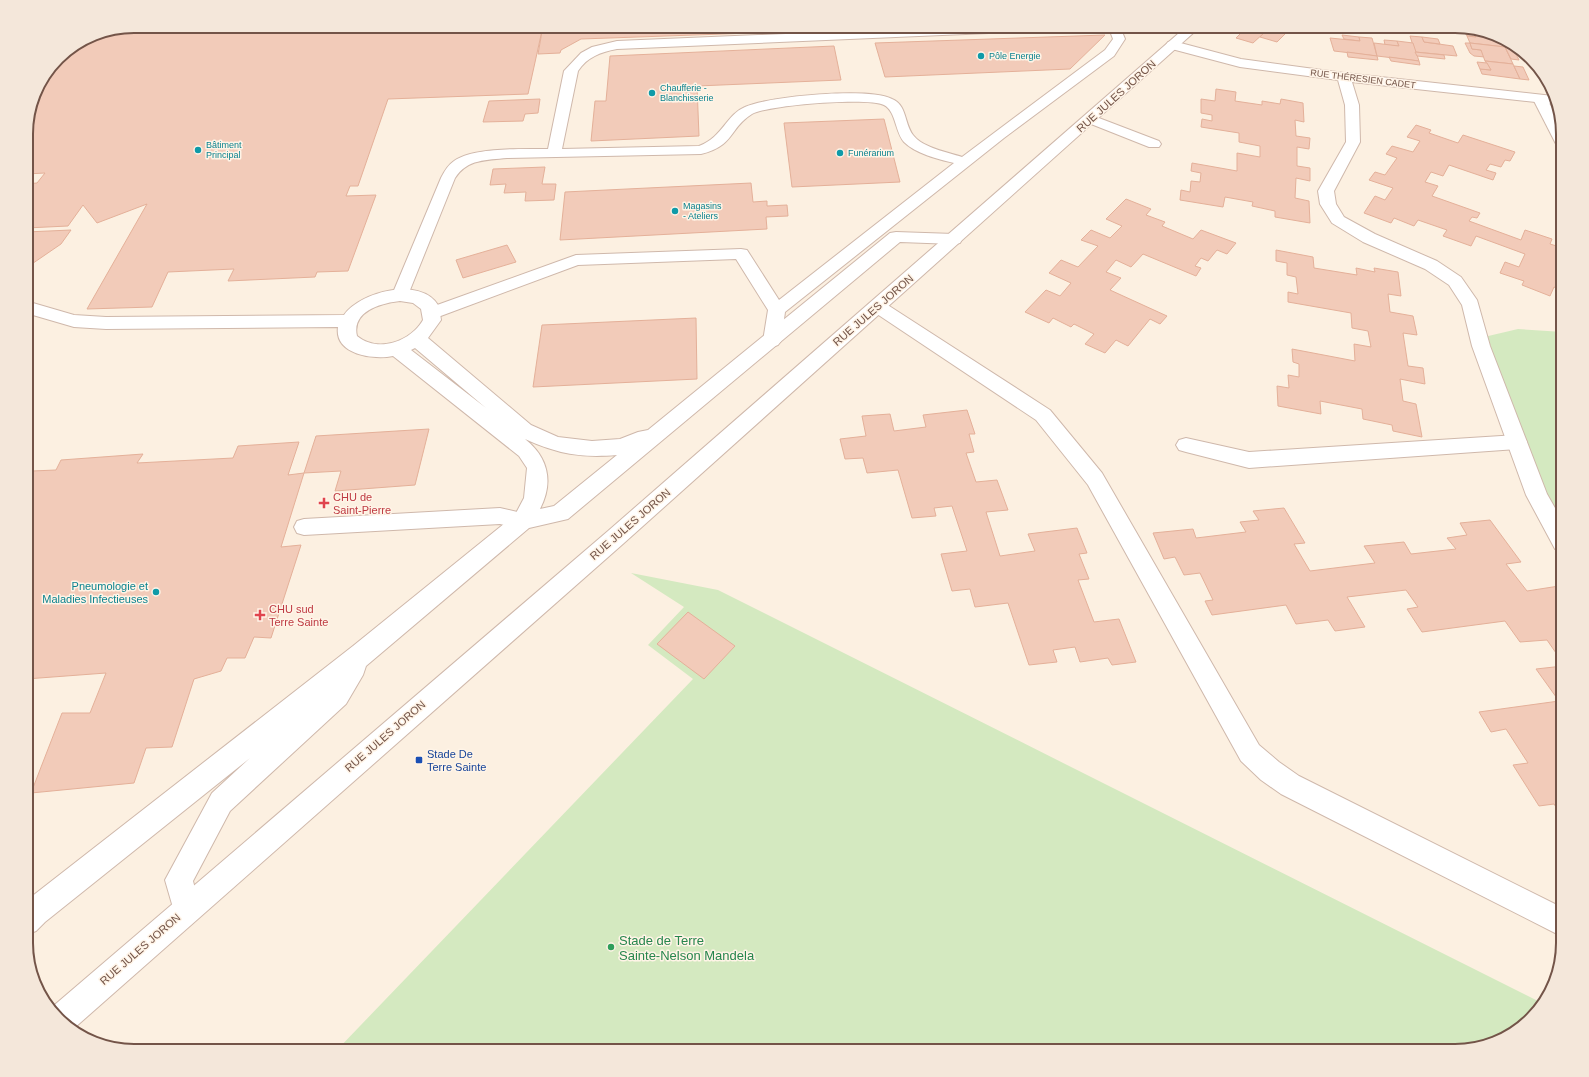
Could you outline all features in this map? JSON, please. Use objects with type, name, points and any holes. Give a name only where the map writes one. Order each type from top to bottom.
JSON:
[{"type":"street","name":"RUE JULES JORON","points":[[64,1016],[186,908],[616,537],[1187,33]]},
{"type":"street","name":"RUE THÉRESIEN CADET","points":[[1173,45],[1240,63],[1344,78],[1550,100]]},
{"type":"street","points":[[1344,78],[1352,105],[1353,142],[1326,191],[1328,204],[1338,220],[1369,238],[1431,265],[1455,281],[1471,304],[1481,346],[1537,495],[1556,531]]},
{"type":"street","points":[[523,521],[560,513],[772,341],[896,237],[954,239]]},
{"type":"street","points":[[400,295],[418,298],[425,302],[432,313],[432,320],[429,327],[417,340],[396,348],[375,351],[356,346],[347,335],[349,321],[353,314],[369,303],[389,296],[400,295]]},
{"type":"street","points":[[33,309],[74,321],[106,323],[349,321]]},
{"type":"street","points":[[417,340],[524,430],[555,444],[592,449],[622,447],[666,428]]},
{"type":"street","points":[[33,912],[362,654],[523,521],[535,498],[537,467],[526,452],[396,348]]},
{"type":"street","points":[[186,908],[179,880],[221,802],[337,696],[362,654]]},
{"type":"lane","points":[[554,153],[571,71],[576,62],[586,53],[617,44],[888,33]]},
{"type":"lane","points":[[777,310],[965,162],[1110,53],[1119,39],[1117,33]]},
{"type":"lane","points":[[400,295],[453,169],[461,162],[486,156],[702,150],[714,147],[747,111],[760,106],[863,97],[888,102],[896,107],[903,130],[909,139],[922,147],[965,162]]},
{"type":"lane","points":[[1540,99],[1556,130]]},
{"type":"lane","points":[[1091,119],[1154,144]]},
{"type":"lane","points":[[432,313],[576,260],[741,254],[777,310],[772,341]]},
{"type":"lane","points":[[877,306],[1043,415],[1095,479],[1250,753],[1270,771],[1290,784],[1556,919]]},
{"type":"lane","points":[[1186,446],[1250,460],[1517,442]]},
{"type":"lane","points":[[304,527],[500,516],[523,521]]},
{"type":"green space","points":[[1518,329],[1556,332],[1556,539],[1536,500],[1484,337]]},
{"type":"green space","points":[[631,573],[718,590],[1538,1001],[1516,1023],[1494,1036],[1481,1041],[1455,1044],[343,1044],[693,679],[648,645],[684,607]]},
{"type":"building","name":"Bâtiment Principal","points":[[134,33],[541,33],[528,94],[388,99],[358,186],[350,186],[346,196],[376,195],[348,271],[317,272],[315,277],[228,281],[234,269],[168,272],[152,307],[87,309],[147,204],[97,223],[83,205],[68,226],[33,228],[33,183],[37,183],[45,173],[33,174],[33,127],[36,108],[43,89],[54,73],[73,54],[95,41],[108,36]]},
{"type":"building","points":[[542,33],[751,33],[581,39],[561,50],[560,53],[538,54]]},
{"type":"building","points":[[1241,33],[1264,33],[1253,43],[1236,38]]},
{"type":"building","points":[[1264,33],[1286,33],[1277,42],[1260,37]]},
{"type":"building","points":[[1466,34],[1475,35],[1476,37],[1467,36]]},
{"type":"building","name":"Pôle Energie","points":[[1105,35],[1070,69],[885,77],[875,43]]},
{"type":"building","points":[[1342,35],[1359,37],[1360,41],[1344,39]]},
{"type":"building","points":[[1475,35],[1487,38],[1500,43],[1505,47],[1470,43],[1467,36],[1476,37]]},
{"type":"building","points":[[1410,36],[1422,37],[1424,42],[1453,46],[1457,56],[1415,52]]},
{"type":"building","points":[[1359,37],[1372,38],[1377,56],[1334,51],[1330,38],[1360,41]]},
{"type":"building","points":[[1422,37],[1438,39],[1440,44],[1424,42]]},
{"type":"building","points":[[1384,40],[1397,41],[1399,46],[1385,45]]},
{"type":"building","points":[[1397,41],[1413,43],[1419,61],[1377,56],[1374,43],[1399,46]]},
{"type":"building","points":[[1465,43],[1470,43],[1472,49],[1481,50],[1485,57],[1474,56],[1470,53]]},
{"type":"building","points":[[1470,43],[1505,47],[1513,64],[1485,61],[1481,50],[1472,49]]},
{"type":"building","name":"Chaufferie - Blanchisserie","points":[[834,46],[841,80],[697,86],[699,136],[591,141],[595,101],[606,101],[610,56]]},
{"type":"building","points":[[1505,47],[1516,54],[1519,60],[1511,59]]},
{"type":"building","points":[[1347,52],[1377,56],[1378,60],[1348,57]]},
{"type":"building","points":[[1415,52],[1444,55],[1445,59],[1417,56]]},
{"type":"building","points":[[1389,57],[1419,61],[1420,65],[1391,61]]},
{"type":"building","points":[[1485,61],[1513,64],[1520,79],[1482,74],[1480,69],[1491,70]]},
{"type":"building","points":[[1477,62],[1487,63],[1491,70],[1480,69]]},
{"type":"building","points":[[1514,66],[1523,67],[1529,80],[1520,79]]},
{"type":"building","points":[[1216,89],[1236,92],[1235,101],[1262,105],[1262,101],[1280,104],[1281,99],[1303,103],[1304,122],[1295,120],[1296,136],[1310,138],[1309,149],[1297,147],[1297,166],[1310,168],[1310,181],[1296,178],[1295,198],[1309,201],[1310,223],[1275,217],[1275,211],[1252,206],[1253,202],[1225,197],[1223,207],[1180,200],[1181,190],[1190,192],[1191,181],[1200,182],[1201,173],[1191,171],[1192,163],[1237,171],[1237,153],[1260,157],[1260,146],[1239,142],[1239,133],[1201,127],[1202,119],[1212,121],[1212,115],[1201,113],[1201,99],[1215,101]]},
{"type":"building","points":[[540,99],[538,113],[525,114],[523,121],[483,122],[489,101]]},
{"type":"building","name":"Funérarium","points":[[884,119],[900,182],[792,187],[784,123]]},
{"type":"building","points":[[1416,125],[1431,130],[1429,133],[1458,143],[1463,135],[1515,152],[1510,161],[1505,160],[1501,167],[1490,164],[1486,170],[1496,173],[1493,180],[1449,165],[1443,176],[1431,172],[1425,182],[1438,186],[1432,196],[1480,213],[1477,218],[1472,217],[1469,221],[1521,240],[1525,230],[1552,239],[1550,244],[1556,246],[1556,288],[1554,287],[1550,296],[1522,285],[1524,281],[1500,273],[1505,262],[1519,267],[1525,254],[1476,236],[1471,246],[1443,236],[1447,230],[1418,220],[1414,226],[1394,218],[1391,223],[1364,213],[1375,196],[1385,200],[1393,188],[1369,180],[1375,172],[1385,175],[1397,158],[1386,154],[1392,146],[1413,152],[1420,141],[1407,137]]},
{"type":"building","points":[[545,167],[542,184],[556,184],[554,200],[525,201],[526,192],[504,193],[506,184],[490,185],[493,169]]},
{"type":"building","name":"Magasins - Ateliers","points":[[751,183],[753,202],[767,201],[767,206],[787,205],[788,216],[766,217],[767,229],[560,240],[565,192]]},
{"type":"building","points":[[1126,199],[1151,209],[1146,215],[1165,222],[1162,226],[1193,239],[1201,230],[1236,243],[1227,254],[1217,250],[1208,261],[1201,258],[1195,266],[1201,268],[1196,276],[1143,254],[1131,267],[1116,260],[1106,272],[1121,278],[1110,290],[1167,316],[1160,324],[1150,319],[1128,346],[1116,340],[1105,353],[1085,344],[1094,334],[1074,324],[1071,327],[1053,318],[1049,323],[1025,312],[1046,290],[1060,296],[1071,283],[1049,273],[1061,260],[1078,267],[1098,246],[1081,240],[1091,230],[1110,238],[1122,226],[1106,219]]},
{"type":"building","points":[[71,230],[61,244],[33,263],[33,232]]},
{"type":"building","points":[[507,245],[516,262],[463,278],[456,260]]},
{"type":"building","points":[[1276,250],[1313,257],[1314,268],[1357,275],[1356,268],[1375,272],[1374,268],[1398,272],[1401,296],[1388,294],[1390,312],[1413,316],[1417,335],[1403,333],[1408,366],[1423,368],[1425,384],[1400,379],[1403,401],[1416,404],[1422,437],[1393,431],[1392,425],[1363,419],[1362,409],[1320,401],[1321,414],[1278,406],[1277,386],[1289,388],[1288,375],[1299,377],[1299,364],[1293,362],[1292,349],[1355,361],[1354,344],[1371,347],[1368,331],[1352,328],[1351,313],[1288,302],[1288,292],[1298,294],[1296,277],[1287,275],[1287,263],[1276,261]]},
{"type":"building","points":[[696,318],[697,379],[533,387],[542,325]]},
{"type":"building","points":[[967,410],[975,434],[969,434],[974,452],[966,453],[976,482],[997,480],[1008,510],[986,512],[1000,556],[1035,551],[1028,534],[1077,528],[1087,553],[1079,554],[1089,579],[1078,580],[1094,622],[1119,619],[1136,662],[1112,665],[1108,658],[1080,662],[1075,647],[1053,650],[1057,662],[1029,665],[1008,603],[975,607],[970,589],[952,591],[941,554],[967,551],[952,506],[934,508],[936,516],[912,518],[898,470],[867,473],[863,458],[845,459],[840,439],[866,436],[862,416],[890,414],[894,431],[926,427],[923,415]]},
{"type":"building","points":[[429,429],[415,485],[335,491],[341,471],[304,473],[316,436]]},
{"type":"building","name":"Pneumologie et Maladies Infectieuses","points":[[299,442],[288,475],[304,473],[281,547],[301,545],[271,638],[254,637],[245,658],[227,658],[221,671],[194,679],[172,747],[146,748],[134,783],[33,793],[33,788],[62,713],[90,713],[106,673],[33,678],[33,471],[56,470],[61,460],[143,454],[137,463],[233,458],[238,446]]},
{"type":"building","points":[[1284,508],[1305,543],[1294,544],[1310,571],[1375,563],[1364,546],[1404,542],[1411,554],[1456,549],[1447,538],[1467,535],[1460,523],[1490,520],[1521,562],[1506,564],[1527,591],[1556,586],[1556,653],[1547,640],[1520,642],[1505,621],[1422,632],[1407,609],[1418,607],[1406,590],[1347,597],[1365,627],[1335,631],[1328,620],[1296,624],[1286,605],[1212,615],[1205,601],[1213,600],[1200,573],[1184,575],[1175,557],[1164,559],[1153,533],[1193,529],[1196,538],[1246,532],[1240,522],[1259,520],[1253,511]]},
{"type":"building","points":[[688,612],[735,646],[704,679],[657,644]]},
{"type":"building","points":[[1556,667],[1556,697],[1536,669]]},
{"type":"building","points":[[1556,701],[1556,807],[1554,804],[1539,806],[1513,765],[1528,763],[1506,729],[1491,732],[1479,712]]},
{"type":"place","name":"Pôle Energie","points":[[981,56]]},
{"type":"place","name":"Chaufferie - Blanchisserie","points":[[652,93]]},
{"type":"place","name":"Bâtiment Principal","points":[[198,150]]},
{"type":"place","name":"Funérarium","points":[[840,153]]},
{"type":"place","name":"Magasins - Ateliers","points":[[675,211]]},
{"type":"place","name":"CHU de Saint-Pierre","points":[[324,503]]},
{"type":"place","name":"Pneumologie et Maladies Infectieuses","points":[[156,592]]},
{"type":"place","name":"CHU sud Terre Sainte","points":[[260,615]]},
{"type":"place","name":"Stade De Terre Sainte","points":[[419,760]]},
{"type":"place","name":"Stade de Terre Sainte-Nelson Mandela","points":[[611,947]]}]
